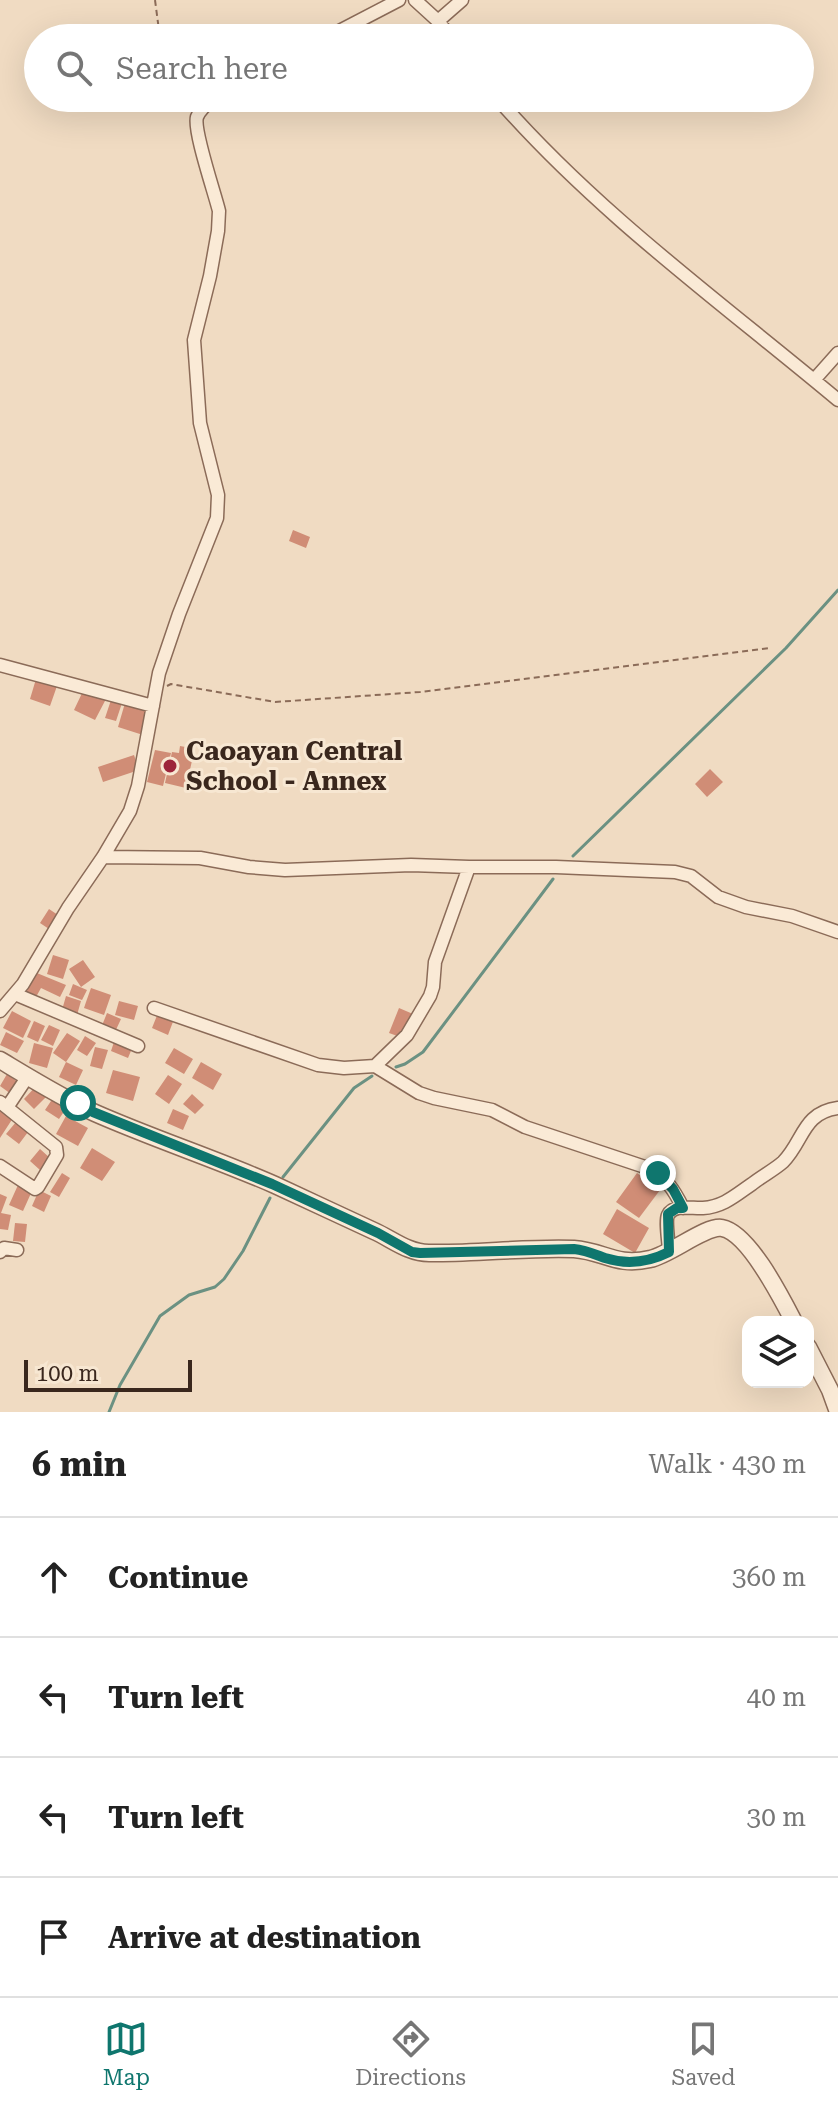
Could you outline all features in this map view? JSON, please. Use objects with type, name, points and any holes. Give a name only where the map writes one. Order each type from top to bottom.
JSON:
[{"type":"street","points":[[353,24],[399,0]]},
{"type":"street","points":[[415,0],[440,24]]},
{"type":"street","points":[[438,21],[462,0]]},
{"type":"street","points":[[0,1011],[15,994],[126,821],[143,767],[159,673],[179,614],[215,528],[218,495],[200,423],[194,345],[210,276],[219,211],[200,141],[197,118],[200,112]]},
{"type":"street","points":[[510,112],[629,229],[838,400]]},
{"type":"street","points":[[814,380],[838,353]]},
{"type":"street","points":[[0,665],[153,706]]},
{"type":"street","points":[[103,857],[200,858],[285,870],[411,865],[675,872],[691,876],[718,897],[746,907],[792,916],[838,932]]},
{"type":"street","points":[[375,1066],[407,1035],[430,996],[435,962],[469,867]]},
{"type":"street","points":[[15,994],[138,1046]]},
{"type":"street","points":[[154,1008],[318,1065],[338,1068],[375,1066],[419,1093],[492,1110],[525,1127],[648,1168],[666,1180],[683,1208]]},
{"type":"street","points":[[0,1060],[93,1112],[272,1184],[412,1252],[574,1249],[626,1262],[655,1259],[714,1228],[721,1228],[742,1241],[768,1273],[791,1316]]},
{"type":"street","points":[[0,1166],[35,1189],[57,1155],[56,1147],[4,1104],[28,1076]]},
{"type":"street","points":[[669,1252],[667,1217],[672,1211],[725,1203],[782,1162],[802,1130],[816,1115],[838,1108]]},
{"type":"street","points":[[0,1252],[4,1248],[17,1250]]},
{"type":"street","points":[[814,1359],[838,1412]]},
{"type":"path","points":[[155,0],[158,24]]},
{"type":"path","points":[[156,692],[171,684],[275,702],[420,692],[770,648]]},
{"type":"building","points":[[293,530],[310,537],[306,548],[289,541]]},
{"type":"building","points":[[36,679],[57,686],[50,706],[30,699]]},
{"type":"building","points":[[84,689],[106,699],[95,720],[74,710]]},
{"type":"building","points":[[112,697],[123,700],[116,721],[105,718]]},
{"type":"building","points":[[125,703],[150,711],[143,735],[118,727]]},
{"type":"building","points":[[180,746],[191,748],[189,755],[193,756],[186,788],[165,783],[172,752],[179,753]]},
{"type":"building","points":[[155,750],[171,753],[163,786],[147,782]]},
{"type":"building","points":[[134,755],[139,770],[103,782],[98,767]]},
{"type":"building","points":[[710,769],[723,782],[707,797],[695,784]]},
{"type":"building","points":[[49,909],[61,917],[52,931],[40,923]]},
{"type":"building","points":[[53,955],[69,960],[63,979],[47,974]]},
{"type":"building","points":[[83,960],[95,977],[81,987],[69,969]]},
{"type":"building","points":[[32,971],[66,985],[60,997],[41,988],[36,997],[22,991]]},
{"type":"building","points":[[73,984],[87,990],[82,1000],[69,995]]},
{"type":"building","points":[[91,988],[111,995],[104,1015],[84,1008]]},
{"type":"building","points":[[66,996],[81,1001],[77,1015],[62,1010]]},
{"type":"building","points":[[119,1001],[138,1006],[134,1020],[115,1015]]},
{"type":"building","points":[[399,1008],[413,1014],[403,1038],[389,1033]]},
{"type":"building","points":[[12,1011],[31,1021],[23,1038],[3,1028]]},
{"type":"building","points":[[107,1013],[121,1019],[114,1034],[101,1028]]},
{"type":"building","points":[[158,1013],[174,1019],[168,1035],[152,1028]]},
{"type":"building","points":[[34,1021],[45,1026],[38,1042],[27,1037]]},
{"type":"building","points":[[49,1025],[60,1030],[53,1046],[41,1040]]},
{"type":"building","points":[[6,1032],[24,1041],[17,1053],[0,1045]]},
{"type":"building","points":[[67,1033],[80,1041],[66,1062],[53,1053]]},
{"type":"building","points":[[85,1036],[96,1043],[87,1056],[77,1050]]},
{"type":"building","points":[[115,1039],[133,1046],[128,1058],[111,1051]]},
{"type":"building","points":[[34,1043],[53,1048],[47,1068],[29,1063]]},
{"type":"building","points":[[95,1047],[108,1050],[102,1069],[90,1066]]},
{"type":"building","points":[[174,1048],[193,1059],[184,1074],[165,1063]]},
{"type":"building","points":[[66,1062],[83,1070],[76,1085],[59,1077]]},
{"type":"building","points":[[201,1062],[222,1074],[213,1090],[192,1078]]},
{"type":"building","points":[[113,1070],[140,1077],[133,1101],[106,1093]]},
{"type":"building","points":[[7,1074],[19,1083],[11,1094],[0,1086]]},
{"type":"building","points":[[168,1075],[182,1084],[169,1104],[155,1094]]},
{"type":"building","points":[[39,1083],[50,1093],[34,1109],[24,1099]]},
{"type":"building","points":[[57,1092],[71,1101],[59,1119],[45,1110]]},
{"type":"building","points":[[192,1094],[204,1105],[195,1114],[183,1104]]},
{"type":"building","points":[[0,1109],[13,1118],[0,1138]]},
{"type":"building","points":[[173,1109],[189,1116],[183,1130],[167,1123]]},
{"type":"building","points":[[66,1116],[88,1128],[78,1146],[56,1134]]},
{"type":"building","points":[[16,1122],[28,1132],[19,1144],[6,1134]]},
{"type":"building","points":[[92,1148],[115,1162],[102,1181],[80,1168]]},
{"type":"building","points":[[40,1149],[50,1158],[40,1170],[30,1161]]},
{"type":"building","points":[[62,1173],[70,1178],[59,1197],[50,1192]]},
{"type":"building","points":[[637,1173],[660,1190],[639,1218],[616,1202]]},
{"type":"building","points":[[18,1185],[32,1191],[23,1211],[9,1205]]},
{"type":"building","points":[[39,1190],[51,1196],[44,1212],[32,1206]]},
{"type":"building","points":[[0,1194],[7,1197],[1,1213],[11,1215],[8,1230],[0,1229]]},
{"type":"building","points":[[617,1209],[649,1228],[635,1253],[603,1234]]},
{"type":"building","points":[[15,1223],[27,1224],[25,1242],[13,1241]]},
{"type":"waterway","points":[[573,856],[786,648],[838,590]]},
{"type":"waterway","points":[[396,1067],[423,1052],[553,879]]},
{"type":"waterway","points":[[283,1177],[354,1088],[372,1076]]},
{"type":"waterway","points":[[109,1412],[120,1385],[160,1316],[189,1295],[215,1287],[224,1279],[243,1251],[270,1198]]},
{"type":"place","name":"Caoayan Central School - Annex","points":[[170,766]]},
{"type":"route","points":[[78,1103],[93,1112],[272,1184],[412,1252],[420,1253],[574,1249],[615,1261],[655,1259],[669,1252],[668,1214],[683,1208],[673,1189],[658,1173]]}]
